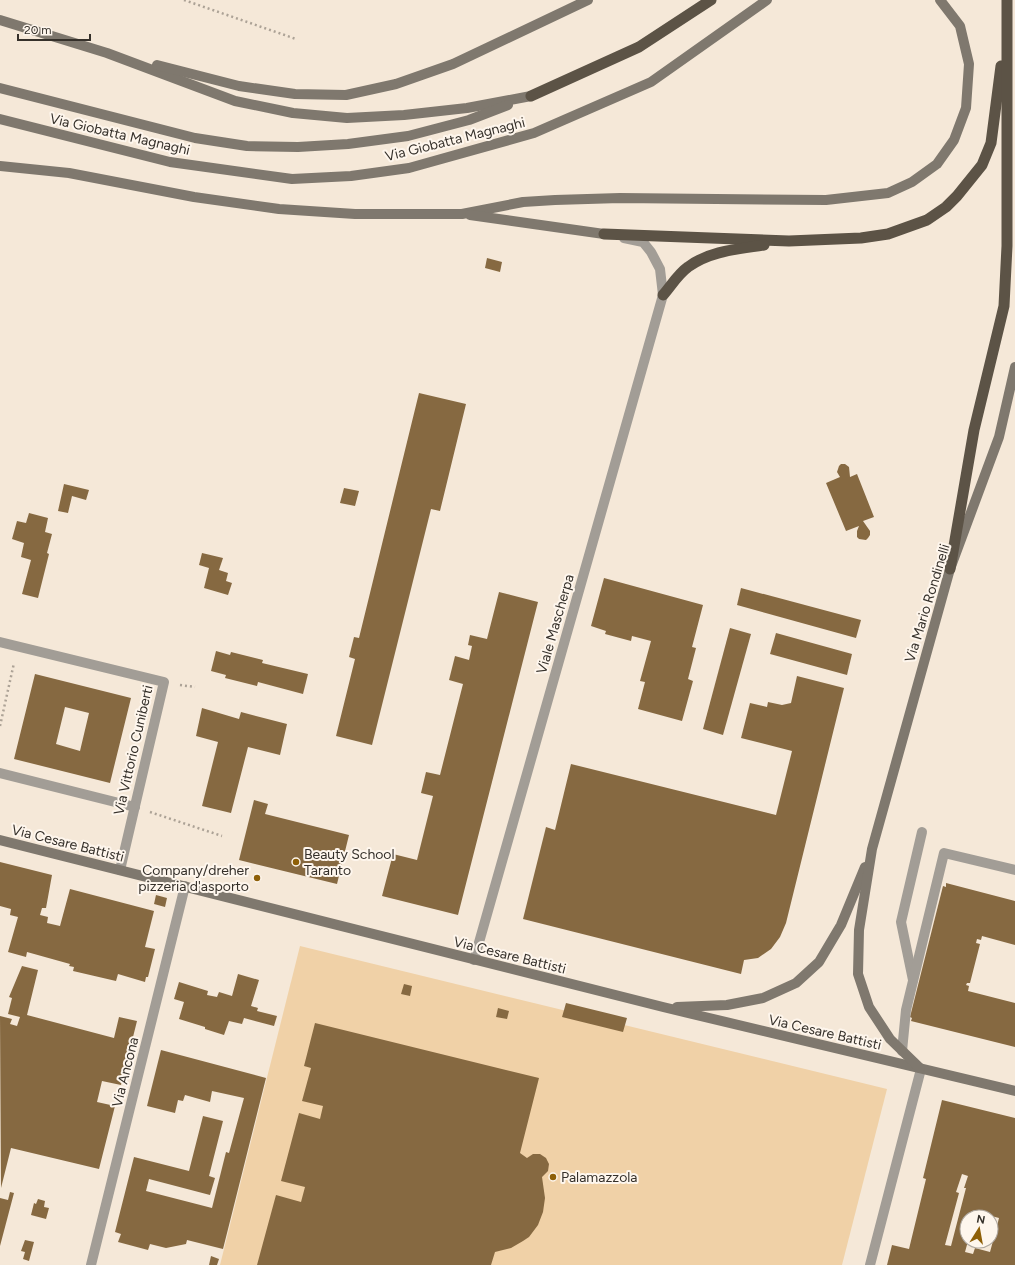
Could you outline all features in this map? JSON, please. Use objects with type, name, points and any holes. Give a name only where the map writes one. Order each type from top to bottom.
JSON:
[{"type":"highway","points":[[531,96],[639,47],[711,0]]},
{"type":"highway","points":[[950,568],[974,430],[1004,306],[1007,246],[1007,0]]},
{"type":"highway","points":[[604,234],[789,240],[861,238],[888,234],[927,220],[946,207],[957,196],[982,165],[991,143],[1007,26]]},
{"type":"highway","points":[[663,295],[687,267],[707,256],[730,250],[789,240]]},
{"type":"main road","points":[[0,20],[107,53],[239,86],[295,94],[346,95],[396,84],[453,64],[588,0]]},
{"type":"main road","name":"Via Giobatta Magnaghi","points":[[0,119],[170,162],[292,178],[351,176],[409,168],[534,133],[651,82],[767,0]]},
{"type":"main road","points":[[462,214],[523,202],[555,200],[620,198],[826,200],[888,193],[912,182],[937,164],[954,140],[966,108],[969,64],[960,26],[940,0]]},
{"type":"main road","points":[[107,53],[235,101],[293,113],[347,118],[404,115],[467,108],[531,96]]},
{"type":"main road","name":"Via Giobatta Magnaghi","points":[[0,88],[195,138],[246,146],[290,147],[348,144],[408,136],[469,120],[531,96]]},
{"type":"main road","points":[[0,166],[69,173],[194,197],[279,209],[356,214],[462,214],[604,234]]},
{"type":"main road","name":"Via Mario Rondinelli","points":[[921,1069],[890,1039],[869,1008],[858,974],[859,930],[872,849],[950,568],[998,437],[1015,367]]},
{"type":"main road","name":"Via Cesare Battisti","points":[[0,840],[663,1007],[1015,1091]]},
{"type":"main road","name":"Via Mario Rondinelli","points":[[663,1007],[727,1005],[763,998],[796,984],[819,962],[841,925],[872,849]]},
{"type":"street","points":[[604,234],[642,242],[651,252],[660,269],[663,295]]},
{"type":"street","name":"Viale Mascherpa","points":[[474,960],[663,295]]},
{"type":"street","name":"Via Vittorio Cuniberti","points":[[0,642],[164,682],[120,870]]},
{"type":"street","points":[[0,773],[135,807]]},
{"type":"street","points":[[913,980],[901,922],[922,832]]},
{"type":"street","name":"Via Cesare Battisti","points":[[902,1051],[906,1010],[944,853],[1015,870]]},
{"type":"street","name":"Via Ancona","points":[[91,1265],[185,886]]},
{"type":"street","points":[[870,1265],[921,1069]]},
{"type":"path","points":[[184,0],[296,39]]},
{"type":"path","points":[[0,726],[18,647]]},
{"type":"path","points":[[135,807],[222,836]]},
{"type":"shaded area","name":"Palamazzola","points":[[300,946],[887,1089],[842,1265],[220,1265]]},
{"type":"building","points":[[487,258],[502,262],[500,272],[485,268]]},
{"type":"building","points":[[419,393],[466,404],[440,511],[431,509],[372,745],[336,736],[355,659],[349,657],[354,637],[359,638]]},
{"type":"building","points":[[841,464],[845,464],[849,467],[850,477],[857,474],[874,517],[863,521],[870,531],[870,535],[866,540],[859,539],[857,537],[859,526],[846,531],[826,483],[840,477],[837,472]]},
{"type":"building","points":[[64,484],[89,490],[86,500],[72,496],[68,513],[58,511]]},
{"type":"building","points":[[344,488],[359,491],[355,506],[340,503]]},
{"type":"building","points":[[29,513],[48,518],[45,532],[52,534],[47,553],[49,554],[38,598],[22,594],[31,560],[21,557],[24,543],[12,539],[17,521],[26,523]]},
{"type":"building","points":[[202,553],[223,558],[219,570],[228,573],[226,581],[232,583],[228,595],[204,588],[209,568],[199,565]]},
{"type":"building","points":[[604,578],[703,605],[692,647],[696,648],[688,679],[693,681],[682,721],[638,709],[645,682],[640,681],[651,641],[632,636],[631,641],[605,634],[606,631],[591,626]]},
{"type":"building","points":[[741,588],[861,620],[856,638],[737,605]]},
{"type":"building","points":[[499,592],[538,602],[458,915],[382,896],[393,854],[417,860],[433,796],[421,793],[426,772],[440,775],[463,684],[449,680],[455,656],[469,660],[472,646],[468,645],[470,635],[487,639]]},
{"type":"building","points":[[730,628],[751,634],[723,735],[703,729]]},
{"type":"building","points":[[776,633],[852,654],[847,675],[770,654]]},
{"type":"building","points":[[216,651],[230,655],[231,652],[263,660],[262,663],[308,674],[303,694],[258,682],[257,686],[225,678],[226,675],[211,671]]},
{"type":"building","points":[[35,674],[131,698],[110,783],[14,759]],"holes":[[[65,707],[89,713],[80,751],[56,744]]]},
{"type":"building","points":[[797,676],[844,688],[786,923],[780,937],[771,949],[758,958],[744,960],[741,974],[523,919],[546,827],[555,830],[571,764],[776,815],[792,751],[741,738],[750,703],[767,707],[768,702],[782,705],[791,703]]},
{"type":"building","points":[[202,708],[239,719],[241,712],[287,724],[280,755],[248,747],[231,813],[202,806],[218,742],[196,736]]},
{"type":"building","points":[[254,800],[268,804],[265,814],[349,835],[337,884],[239,860]]},
{"type":"building","points":[[0,862],[52,875],[46,908],[42,908],[40,915],[48,917],[47,923],[60,926],[70,889],[154,911],[145,947],[155,949],[148,977],[146,977],[145,982],[118,974],[116,981],[73,971],[74,967],[69,966],[70,964],[27,952],[26,957],[8,952],[18,917],[10,915],[11,909],[0,906]]},
{"type":"building","points":[[946,883],[1015,901],[1015,945],[982,936],[981,940],[977,939],[976,943],[980,944],[970,983],[967,983],[966,985],[969,986],[968,991],[1015,1003],[1015,1047],[911,1021],[912,1018],[910,1017],[943,886],[946,887]]},
{"type":"building","points":[[156,895],[167,898],[165,907],[154,904]]},
{"type":"building","points":[[22,966],[38,970],[27,1015],[114,1038],[119,1017],[137,1021],[121,1085],[102,1081],[97,1102],[115,1106],[99,1169],[11,1148],[1,1188],[0,1016],[12,1019],[10,1024],[17,1026],[20,1017],[8,1014],[12,998],[9,997]]},
{"type":"building","points":[[238,974],[259,980],[251,1006],[258,1008],[257,1011],[277,1016],[274,1026],[244,1018],[242,1024],[229,1021],[224,1035],[179,1019],[184,1002],[174,999],[179,982],[208,991],[207,995],[217,997],[219,992],[232,996]]},
{"type":"building","points":[[404,984],[412,986],[410,996],[401,994]]},
{"type":"building","points":[[566,1003],[627,1018],[623,1032],[562,1017]]},
{"type":"building","points":[[498,1008],[509,1011],[507,1019],[496,1017]]},
{"type":"building","points":[[315,1023],[539,1078],[520,1153],[527,1158],[533,1154],[540,1154],[546,1158],[549,1164],[548,1171],[542,1177],[545,1198],[543,1212],[538,1225],[529,1237],[511,1248],[495,1252],[491,1265],[257,1265],[276,1195],[301,1202],[305,1187],[281,1181],[299,1113],[320,1119],[323,1106],[302,1101],[311,1068],[304,1066]]},
{"type":"building","points":[[161,1050],[266,1078],[223,1249],[187,1240],[186,1244],[166,1248],[150,1244],[148,1250],[118,1242],[121,1234],[115,1232],[134,1157],[189,1171],[203,1116],[223,1121],[209,1176],[215,1178],[210,1195],[149,1179],[146,1191],[212,1208],[226,1152],[229,1153],[244,1098],[212,1091],[210,1102],[185,1095],[183,1101],[178,1100],[175,1113],[147,1106]]},
{"type":"building","points":[[942,1100],[1015,1118],[1015,1265],[887,1265],[892,1245],[909,1249],[926,1179],[923,1178]]},
{"type":"building","points":[[10,1192],[14,1193],[0,1246],[0,1198],[8,1200]]},
{"type":"building","points":[[38,1199],[45,1201],[44,1207],[49,1208],[46,1219],[31,1215],[34,1203],[36,1204]]},
{"type":"building","points":[[25,1240],[34,1242],[29,1261],[23,1259],[25,1252],[21,1251]]},
{"type":"building","points":[[211,1256],[219,1259],[217,1265],[209,1265]]},
{"type":"place","name":"Beauty School Taranto","points":[[296,862]]},
{"type":"place","name":"Company/dreher pizzeria d'asporto","points":[[257,878]]},
{"type":"place","name":"Palamazzola","points":[[553,1177]]}]
